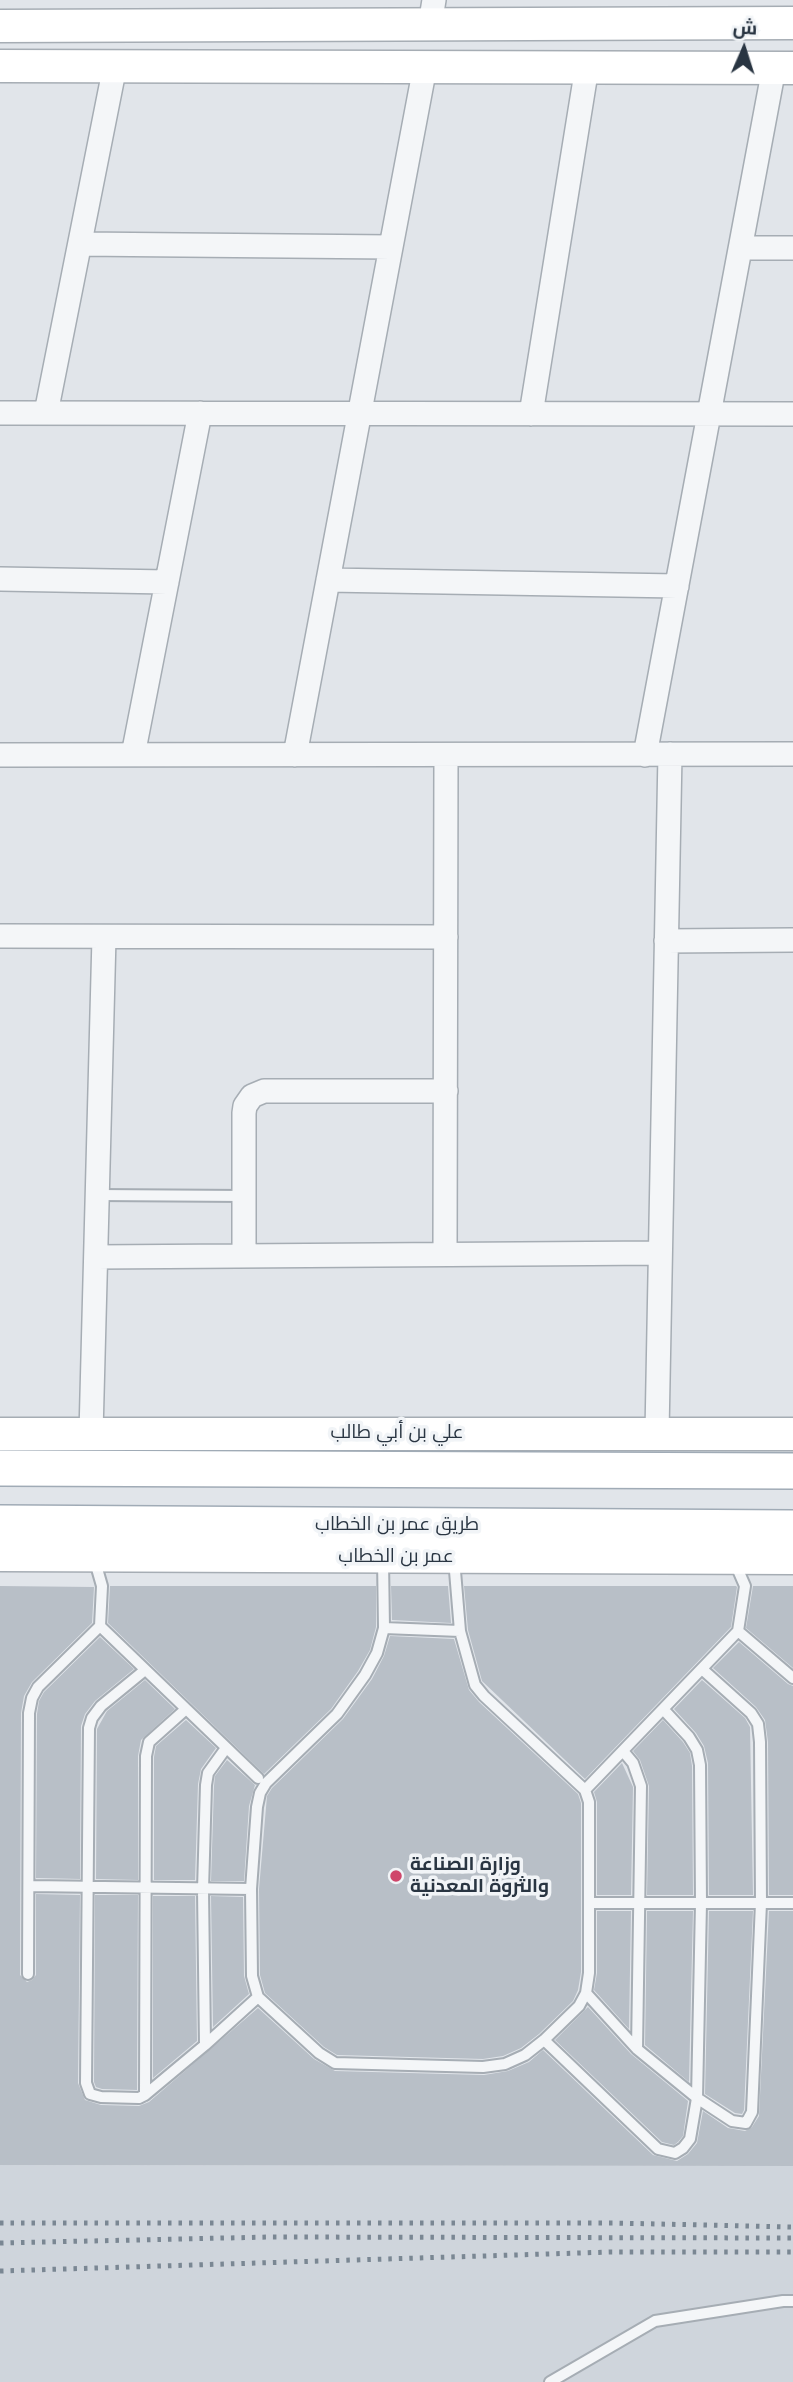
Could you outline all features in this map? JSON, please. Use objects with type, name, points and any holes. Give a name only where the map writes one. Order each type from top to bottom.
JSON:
[{"type":"main road","points":[[0,1468],[793,1471]]},
{"type":"main road","name":"طريق عمر بن الخطاب","points":[[0,1523],[793,1528]]},
{"type":"street","points":[[0,26],[432,13],[793,23]]},
{"type":"street","points":[[0,66],[784,68],[741,248],[645,755]]},
{"type":"street","points":[[46,413],[116,66]]},
{"type":"street","points":[[295,755],[425,67]]},
{"type":"street","points":[[531,414],[587,67]]},
{"type":"street","points":[[80,244],[391,247]]},
{"type":"street","points":[[741,248],[793,248]]},
{"type":"street","points":[[0,413],[793,414]]},
{"type":"street","points":[[133,755],[200,413]]},
{"type":"street","points":[[0,579],[167,582]]},
{"type":"street","points":[[328,580],[677,586]]},
{"type":"street","points":[[657,1432],[670,754]]},
{"type":"street","points":[[0,755],[793,754]]},
{"type":"street","points":[[445,1254],[446,755]]},
{"type":"street","points":[[0,936],[446,937]]},
{"type":"street","points":[[91,1433],[104,937]]},
{"type":"street","points":[[666,941],[793,940]]},
{"type":"street","points":[[244,1256],[244,1113],[248,1101],[258,1092],[446,1091]]},
{"type":"street","points":[[96,1256],[660,1253]]},
{"type":"street","name":"علي بن أبي طالب","points":[[0,1434],[793,1434]]},
{"type":"street","name":"عمر بن الخطاب","points":[[0,1555],[793,1558]]},
{"type":"lane","points":[[97,1195],[244,1196]]},
{"type":"lane","points":[[29,1973],[29,1713],[38,1687],[100,1626],[102,1586],[93,1556]]},
{"type":"lane","points":[[383,1558],[384,1628],[376,1653],[350,1698],[260,1793],[251,1889],[252,1976],[258,1997],[319,2053],[335,2063],[483,2067],[505,2064],[525,2055],[579,2006],[586,1993],[589,1973],[589,1802],[585,1790],[475,1685],[460,1631],[454,1558]]},
{"type":"lane","points":[[585,1790],[738,1631],[745,1586],[733,1558]]},
{"type":"lane","points":[[100,1626],[258,1778]]},
{"type":"lane","points":[[384,1628],[460,1631]]},
{"type":"lane","points":[[738,1631],[793,1678]]},
{"type":"lane","points":[[586,1993],[637,2049],[696,2098],[732,2121],[746,2123],[752,2112],[761,1903],[760,1742],[758,1724],[751,1713],[702,1669]]},
{"type":"lane","points":[[145,1670],[101,1706],[92,1718],[89,1728],[86,2083],[90,2094],[100,2097],[139,2098],[145,2095],[258,1997]]},
{"type":"lane","points":[[145,2095],[146,1756],[149,1742],[186,1709]]},
{"type":"lane","points":[[544,2040],[658,2149],[675,2153],[690,2139],[696,2098],[701,1903],[700,1765],[689,1737],[663,1709]]},
{"type":"lane","points":[[205,2045],[203,1890],[206,1785],[208,1773],[226,1748]]},
{"type":"lane","points":[[623,1751],[633,1763],[641,1786],[637,2049]]},
{"type":"lane","points":[[30,1886],[251,1889]]},
{"type":"lane","points":[[589,1903],[793,1903]]},
{"type":"lane","points":[[550,2382],[655,2321],[793,2301]]},
{"type":"shaded area","points":[[0,2165],[793,2166],[793,2382],[0,2382]]},
{"type":"building","points":[[0,1586],[94,1587],[92,1623],[32,1682],[24,1696],[21,1713],[20,1975],[27,1982],[36,1975],[36,1894],[80,1895],[78,2083],[85,2100],[101,2105],[139,2106],[149,2102],[258,2008],[314,2059],[335,2071],[484,2075],[508,2071],[529,2062],[543,2050],[653,2155],[677,2161],[688,2154],[697,2143],[703,2111],[728,2128],[745,2131],[752,2127],[759,2116],[769,1911],[793,1911],[793,2166],[0,2165]]},
{"type":"building","points":[[110,1586],[376,1586],[376,1627],[370,1650],[331,1709],[264,1774],[108,1623]]},
{"type":"building","points":[[391,1586],[448,1586],[451,1623],[392,1620]]},
{"type":"building","points":[[464,1586],[737,1587],[731,1627],[585,1779],[482,1681],[468,1630]]},
{"type":"building","points":[[753,1586],[793,1586],[793,1668],[746,1628]]},
{"type":"building","points":[[390,1636],[454,1639],[469,1690],[578,1794],[581,1803],[581,1972],[578,1990],[573,2001],[539,2034],[521,2048],[503,2056],[483,2059],[337,2055],[324,2047],[265,1993],[260,1975],[259,1889],[267,1796],[343,1719],[372,1679],[384,1656]]},
{"type":"building","points":[[100,1637],[134,1669],[95,1701],[85,1714],[81,1726],[80,1879],[36,1878],[39,1701],[44,1692]]},
{"type":"building","points":[[739,1642],[793,1686],[793,1895],[769,1895],[768,1742],[765,1720],[756,1707],[713,1668]]},
{"type":"building","points":[[145,1680],[175,1709],[141,1740],[138,1756],[138,1880],[96,1879],[97,1729],[107,1711]]},
{"type":"building","points":[[702,1680],[745,1718],[750,1727],[753,1895],[709,1895],[708,1763],[704,1746],[696,1733],[674,1709]]},
{"type":"building","points":[[186,1720],[216,1748],[201,1769],[198,1784],[195,1880],[154,1880],[156,1746]]},
{"type":"building","points":[[663,1720],[690,1753],[693,1895],[647,1895],[649,1786],[640,1760],[633,1751]]},
{"type":"building","points":[[227,1760],[255,1785],[249,1806],[244,1881],[211,1881],[215,1776]]},
{"type":"building","points":[[622,1763],[633,1787],[631,1895],[597,1895],[597,1802],[594,1792]]},
{"type":"building","points":[[95,1895],[138,1895],[137,2090],[102,2089],[96,2087],[94,2082]]},
{"type":"building","points":[[153,1896],[195,1896],[197,2041],[153,2078]]},
{"type":"building","points":[[211,1896],[243,1897],[244,1976],[249,1994],[213,2027]]},
{"type":"building","points":[[597,1911],[631,1911],[629,2029],[594,1990],[597,1973]]},
{"type":"building","points":[[647,1911],[693,1911],[689,2082],[645,2045]]},
{"type":"building","points":[[709,1911],[753,1911],[742,2114],[735,2113],[705,2094]]},
{"type":"building","points":[[588,2007],[631,2054],[688,2101],[683,2136],[674,2145],[662,2142],[555,2040]]},
{"type":"railway","points":[[0,2223],[613,2223],[793,2227]]},
{"type":"railway","points":[[0,2243],[271,2237],[793,2238]]},
{"type":"railway","points":[[0,2271],[611,2252],[793,2252]]},
{"type":"place","name":"وزارة الصناعة والثروة المعدنية","points":[[396,1876]]}]
